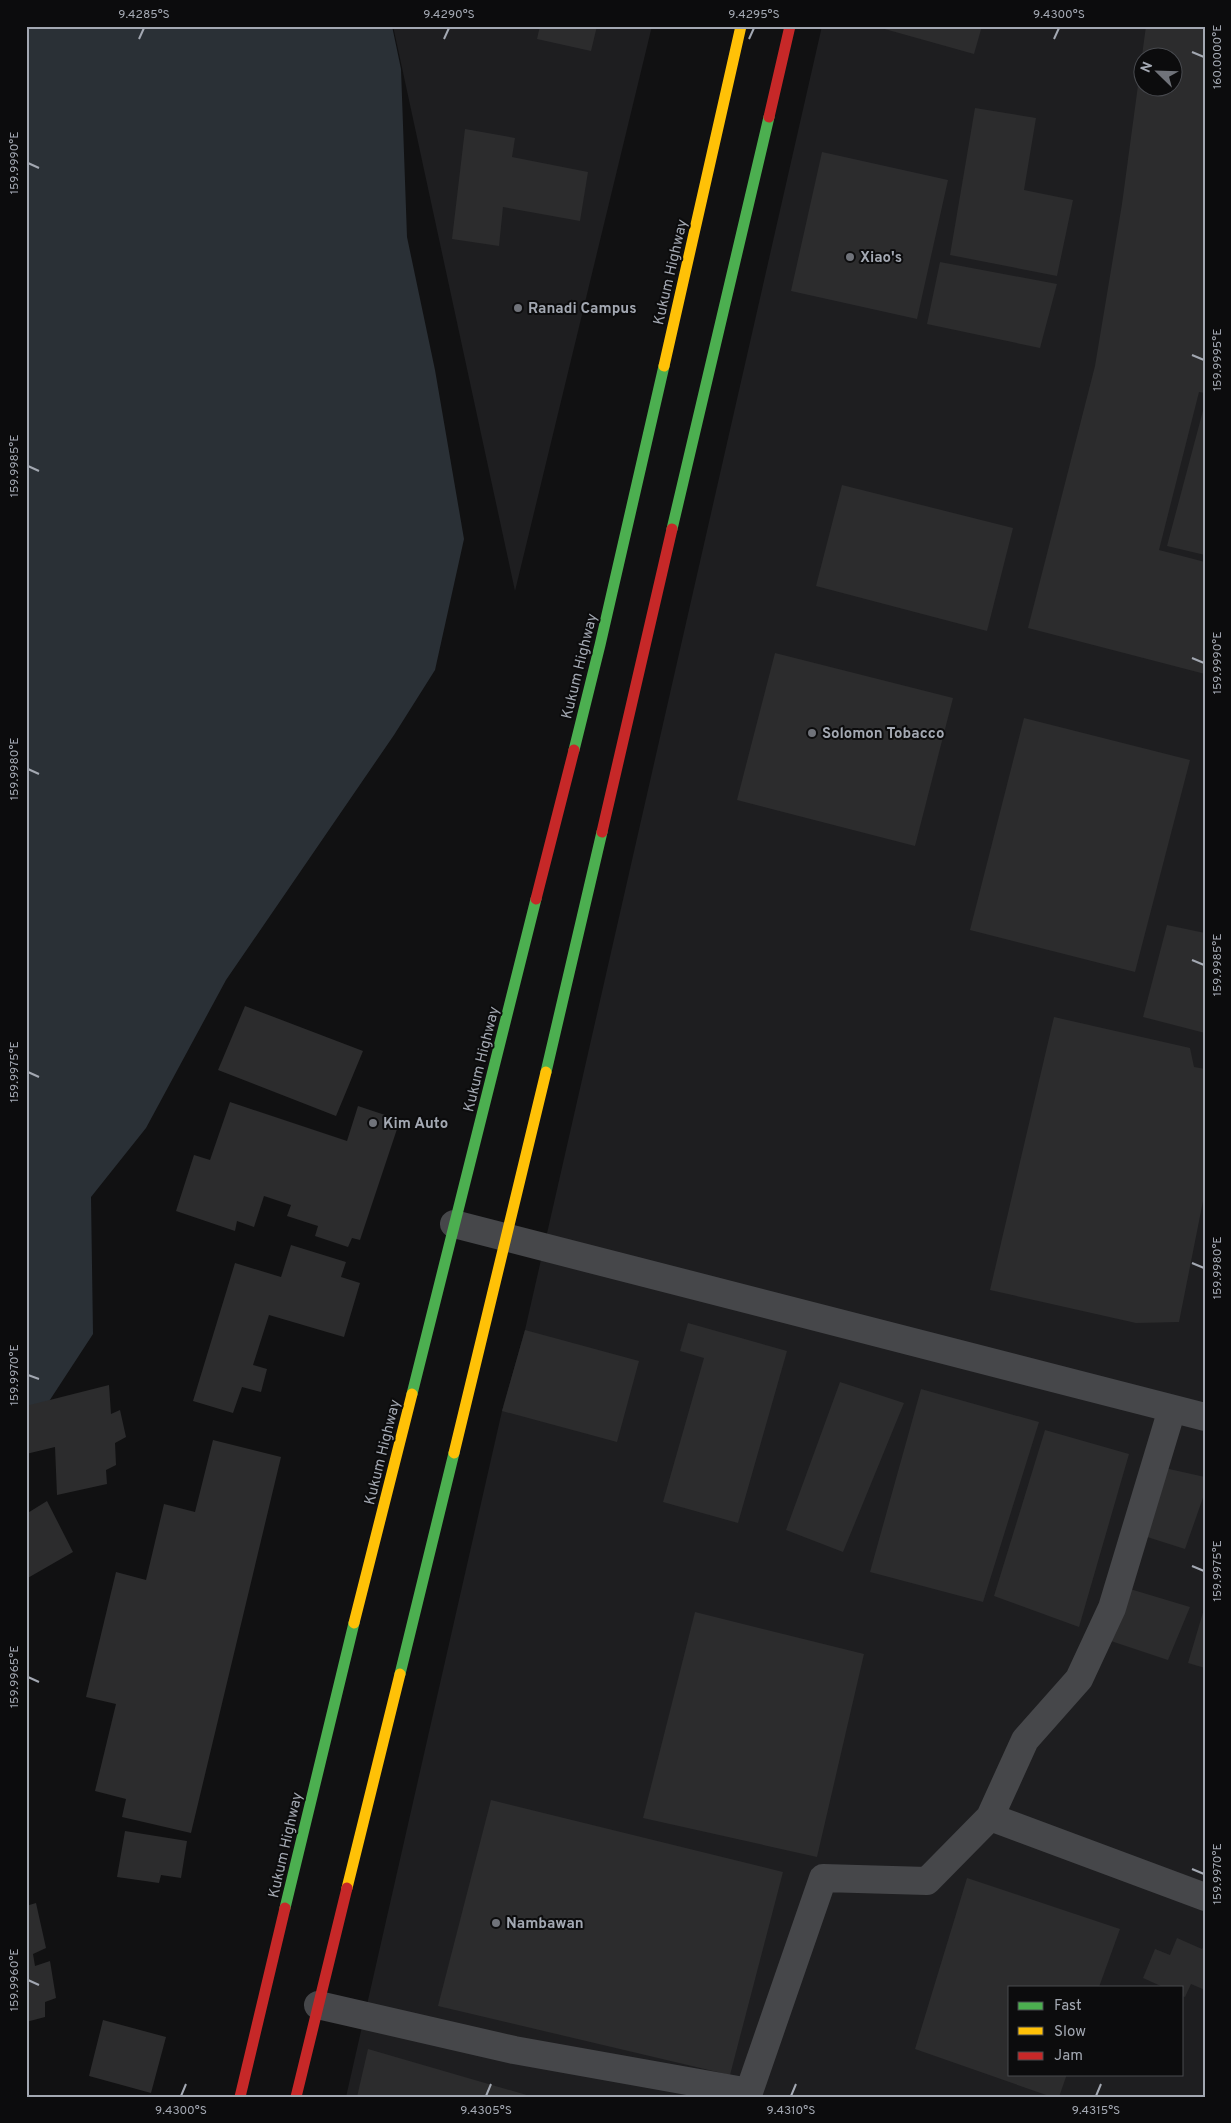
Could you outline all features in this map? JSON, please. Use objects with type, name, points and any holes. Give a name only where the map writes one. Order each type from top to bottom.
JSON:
[{"type":"main road","name":"Kukum Highway","points":[[240,2097],[342,1671],[600,645],[741,26]]},
{"type":"main road","points":[[296,2097],[506,1238],[790,26]]},
{"type":"street","points":[[454,1224],[1205,1417]]},
{"type":"street","points":[[318,2005],[514,2050],[759,2094],[823,1878],[927,1881],[990,1817],[1025,1740],[1079,1679],[1112,1608],[1172,1409]]},
{"type":"street","points":[[990,1817],[1205,1897]]},
{"type":"shaded area","points":[[26,26],[392,26],[401,69],[407,237],[435,370],[464,539],[435,670],[394,735],[226,980],[146,1128],[91,1197],[93,1334],[44,1409],[26,1431]]},
{"type":"shaded area","name":"Ranadi Campus","points":[[393,26],[652,26],[515,591]]},
{"type":"shaded area","points":[[822,26],[1205,26],[1205,2097],[346,2097],[502,1411],[525,1330]]},
{"type":"building","points":[[540,26],[597,26],[591,51],[537,39]]},
{"type":"building","points":[[874,26],[982,26],[974,54]]},
{"type":"building","points":[[1146,26],[1205,26],[1205,393],[1199,392],[1159,550],[1205,562],[1205,674],[1028,628],[1095,366],[1122,204],[1136,98],[1184,98],[1184,48],[1143,48]]},
{"type":"building","points":[[975,108],[1036,118],[1024,190],[1073,200],[1057,276],[950,255]]},
{"type":"building","points":[[465,129],[515,138],[512,157],[588,172],[580,221],[503,207],[499,246],[452,239]]},
{"type":"building","points":[[822,152],[948,180],[917,319],[791,291]]},
{"type":"building","points":[[940,262],[1057,284],[1040,348],[927,324]]},
{"type":"building","points":[[1205,403],[1205,555],[1167,546]]},
{"type":"building","points":[[842,485],[1013,528],[987,631],[816,586]]},
{"type":"building","points":[[775,653],[953,698],[915,846],[737,800]]},
{"type":"building","points":[[1024,718],[1190,760],[1135,972],[970,930]]},
{"type":"building","points":[[1167,925],[1205,933],[1205,1033],[1143,1017]]},
{"type":"building","points":[[245,1006],[363,1051],[336,1116],[218,1070]]},
{"type":"building","points":[[1054,1017],[1190,1048],[1194,1067],[1205,1069],[1205,1191],[1179,1322],[1136,1323],[990,1290]]},
{"type":"building","points":[[230,1102],[347,1141],[358,1106],[400,1120],[360,1240],[352,1238],[348,1247],[315,1236],[318,1226],[287,1216],[291,1205],[264,1196],[254,1227],[237,1221],[235,1231],[176,1211],[194,1155],[210,1160]]},
{"type":"building","points":[[291,1245],[346,1262],[341,1277],[360,1283],[344,1337],[269,1315],[253,1365],[267,1369],[261,1392],[242,1387],[233,1413],[193,1401],[235,1263],[281,1277]]},
{"type":"building","points":[[688,1323],[787,1351],[738,1523],[663,1502],[704,1358],[680,1351]]},
{"type":"building","points":[[525,1330],[639,1361],[617,1442],[502,1411]]},
{"type":"building","points":[[840,1382],[904,1403],[843,1552],[786,1530]]},
{"type":"building","points":[[109,1385],[111,1414],[120,1410],[126,1437],[115,1443],[116,1465],[106,1470],[107,1484],[57,1495],[55,1447],[26,1454],[26,1406]]},
{"type":"building","points":[[921,1389],[1039,1422],[983,1602],[870,1572]]},
{"type":"building","points":[[1045,1430],[1129,1454],[1079,1627],[994,1596]]},
{"type":"building","points":[[213,1440],[281,1457],[191,1833],[122,1817],[126,1799],[95,1791],[116,1704],[86,1697],[116,1572],[146,1580],[164,1504],[195,1512]]},
{"type":"building","points":[[1160,1467],[1205,1477],[1205,1492],[1185,1549],[1141,1535]]},
{"type":"building","points":[[47,1501],[73,1552],[26,1579],[26,1514]]},
{"type":"building","points":[[1130,1589],[1190,1607],[1168,1660],[1111,1641]]},
{"type":"building","points":[[1205,1609],[1205,1668],[1188,1663]]},
{"type":"building","points":[[695,1612],[864,1654],[817,1857],[643,1818]]},
{"type":"building","points":[[491,1800],[783,1872],[730,2075],[438,2006]]},
{"type":"building","points":[[125,1831],[187,1841],[181,1878],[161,1875],[159,1883],[117,1877]]},
{"type":"building","points":[[967,1878],[1120,1929],[1099,1986],[1008,1986],[1008,2076],[1066,2076],[1059,2097],[1052,2097],[915,2049]]},
{"type":"building","points":[[36,1903],[46,1948],[33,1954],[35,1966],[50,1961],[56,1998],[45,2002],[45,2017],[26,2022],[26,1906]]},
{"type":"building","points":[[1177,1938],[1202,1949],[1205,1944],[1205,1990],[1191,1984],[1185,1997],[1184,1986],[1161,1986],[1143,1978],[1155,1949],[1170,1955]]},
{"type":"building","points":[[103,2020],[166,2037],[151,2093],[89,2076]]},
{"type":"building","points":[[368,2049],[530,2096],[530,2097],[357,2097]]},
{"type":"traffic: fast","points":[[672,529],[769,117]]},
{"type":"traffic: fast","points":[[574,750],[664,366]]},
{"type":"traffic: fast","points":[[546,1072],[602,832]]},
{"type":"traffic: fast","points":[[412,1394],[536,899]]},
{"type":"traffic: fast","points":[[400,1674],[454,1453]]},
{"type":"traffic: fast","points":[[285,1908],[354,1623]]},
{"type":"traffic: slow","points":[[664,366],[741,26]]},
{"type":"traffic: slow","points":[[454,1453],[546,1072]]},
{"type":"traffic: slow","points":[[354,1623],[412,1394]]},
{"type":"traffic: slow","points":[[347,1888],[400,1674]]},
{"type":"traffic: jam","points":[[769,117],[790,26]]},
{"type":"traffic: jam","points":[[602,832],[672,529]]},
{"type":"traffic: jam","points":[[536,899],[574,750]]},
{"type":"traffic: jam","points":[[296,2097],[347,1888]]},
{"type":"traffic: jam","points":[[240,2097],[285,1908]]},
{"type":"place","name":"Xiao's","points":[[850,257]]},
{"type":"place","name":"Ranadi Campus","points":[[518,308]]},
{"type":"place","name":"Solomon Tobacco","points":[[812,733]]},
{"type":"place","name":"Kim Auto","points":[[373,1123]]},
{"type":"place","name":"Nambawan","points":[[496,1923]]}]
